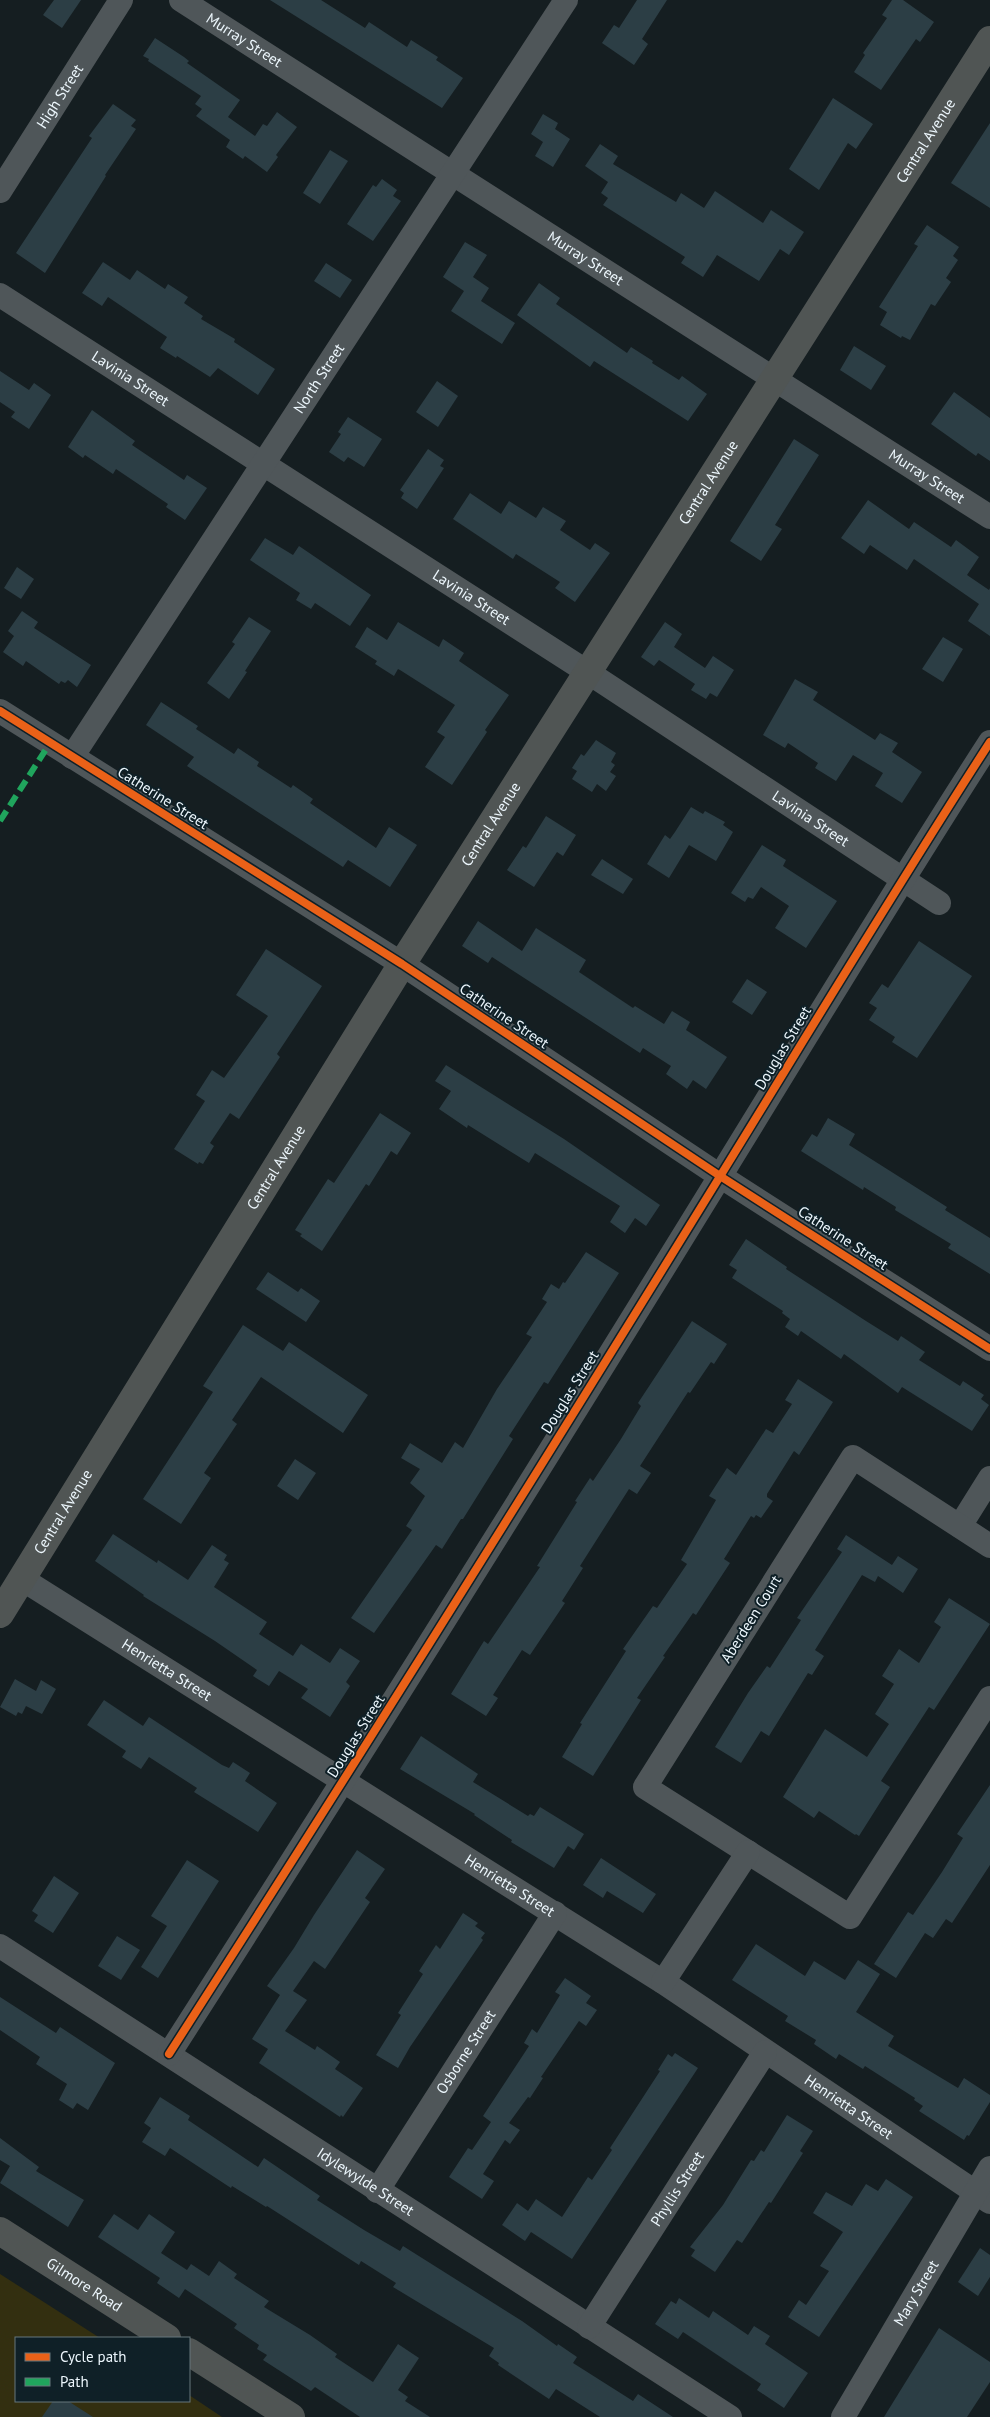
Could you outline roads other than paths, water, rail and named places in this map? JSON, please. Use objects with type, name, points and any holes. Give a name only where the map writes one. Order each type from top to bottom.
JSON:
[{"type":"main road","name":"Central Avenue","points":[[0,1614],[402,964],[990,40]]},
{"type":"main road","name":"Gilmore Road","points":[[0,2232],[165,2337]]},
{"type":"main road","points":[[190,2353],[291,2417]]},
{"type":"street","name":"High Street","points":[[0,192],[121,0]]},
{"type":"street","name":"Murray Street","points":[[181,0],[990,517]]},
{"type":"street","name":"North Street","points":[[72,757],[264,466],[566,0]]},
{"type":"street","name":"Lavinia Street","points":[[0,295],[588,673],[939,903]]},
{"type":"street","name":"Catherine Street","points":[[0,711],[402,964],[720,1176],[990,1349]]},
{"type":"street","name":"Douglas Street","points":[[169,2054],[343,1782],[720,1176],[902,878],[990,742]]},
{"type":"street","name":"Aberdeen Court","points":[[990,1546],[853,1457],[645,1786],[850,1917],[990,1698]]},
{"type":"street","points":[[960,1526],[990,1478]]},
{"type":"street","name":"Henrietta Street","points":[[22,1579],[343,1782],[555,1913],[662,1982],[982,2197]]},
{"type":"street","points":[[662,1982],[748,1852]]},
{"type":"street","name":"Osborne Street","points":[[377,2191],[555,1913]]},
{"type":"street","name":"Idylewylde Street","points":[[0,1946],[730,2417]]},
{"type":"street","name":"Phyllis Street","points":[[589,2326],[765,2052]]},
{"type":"street","name":"Mary Street","points":[[843,2417],[982,2197],[990,2168]]}]
